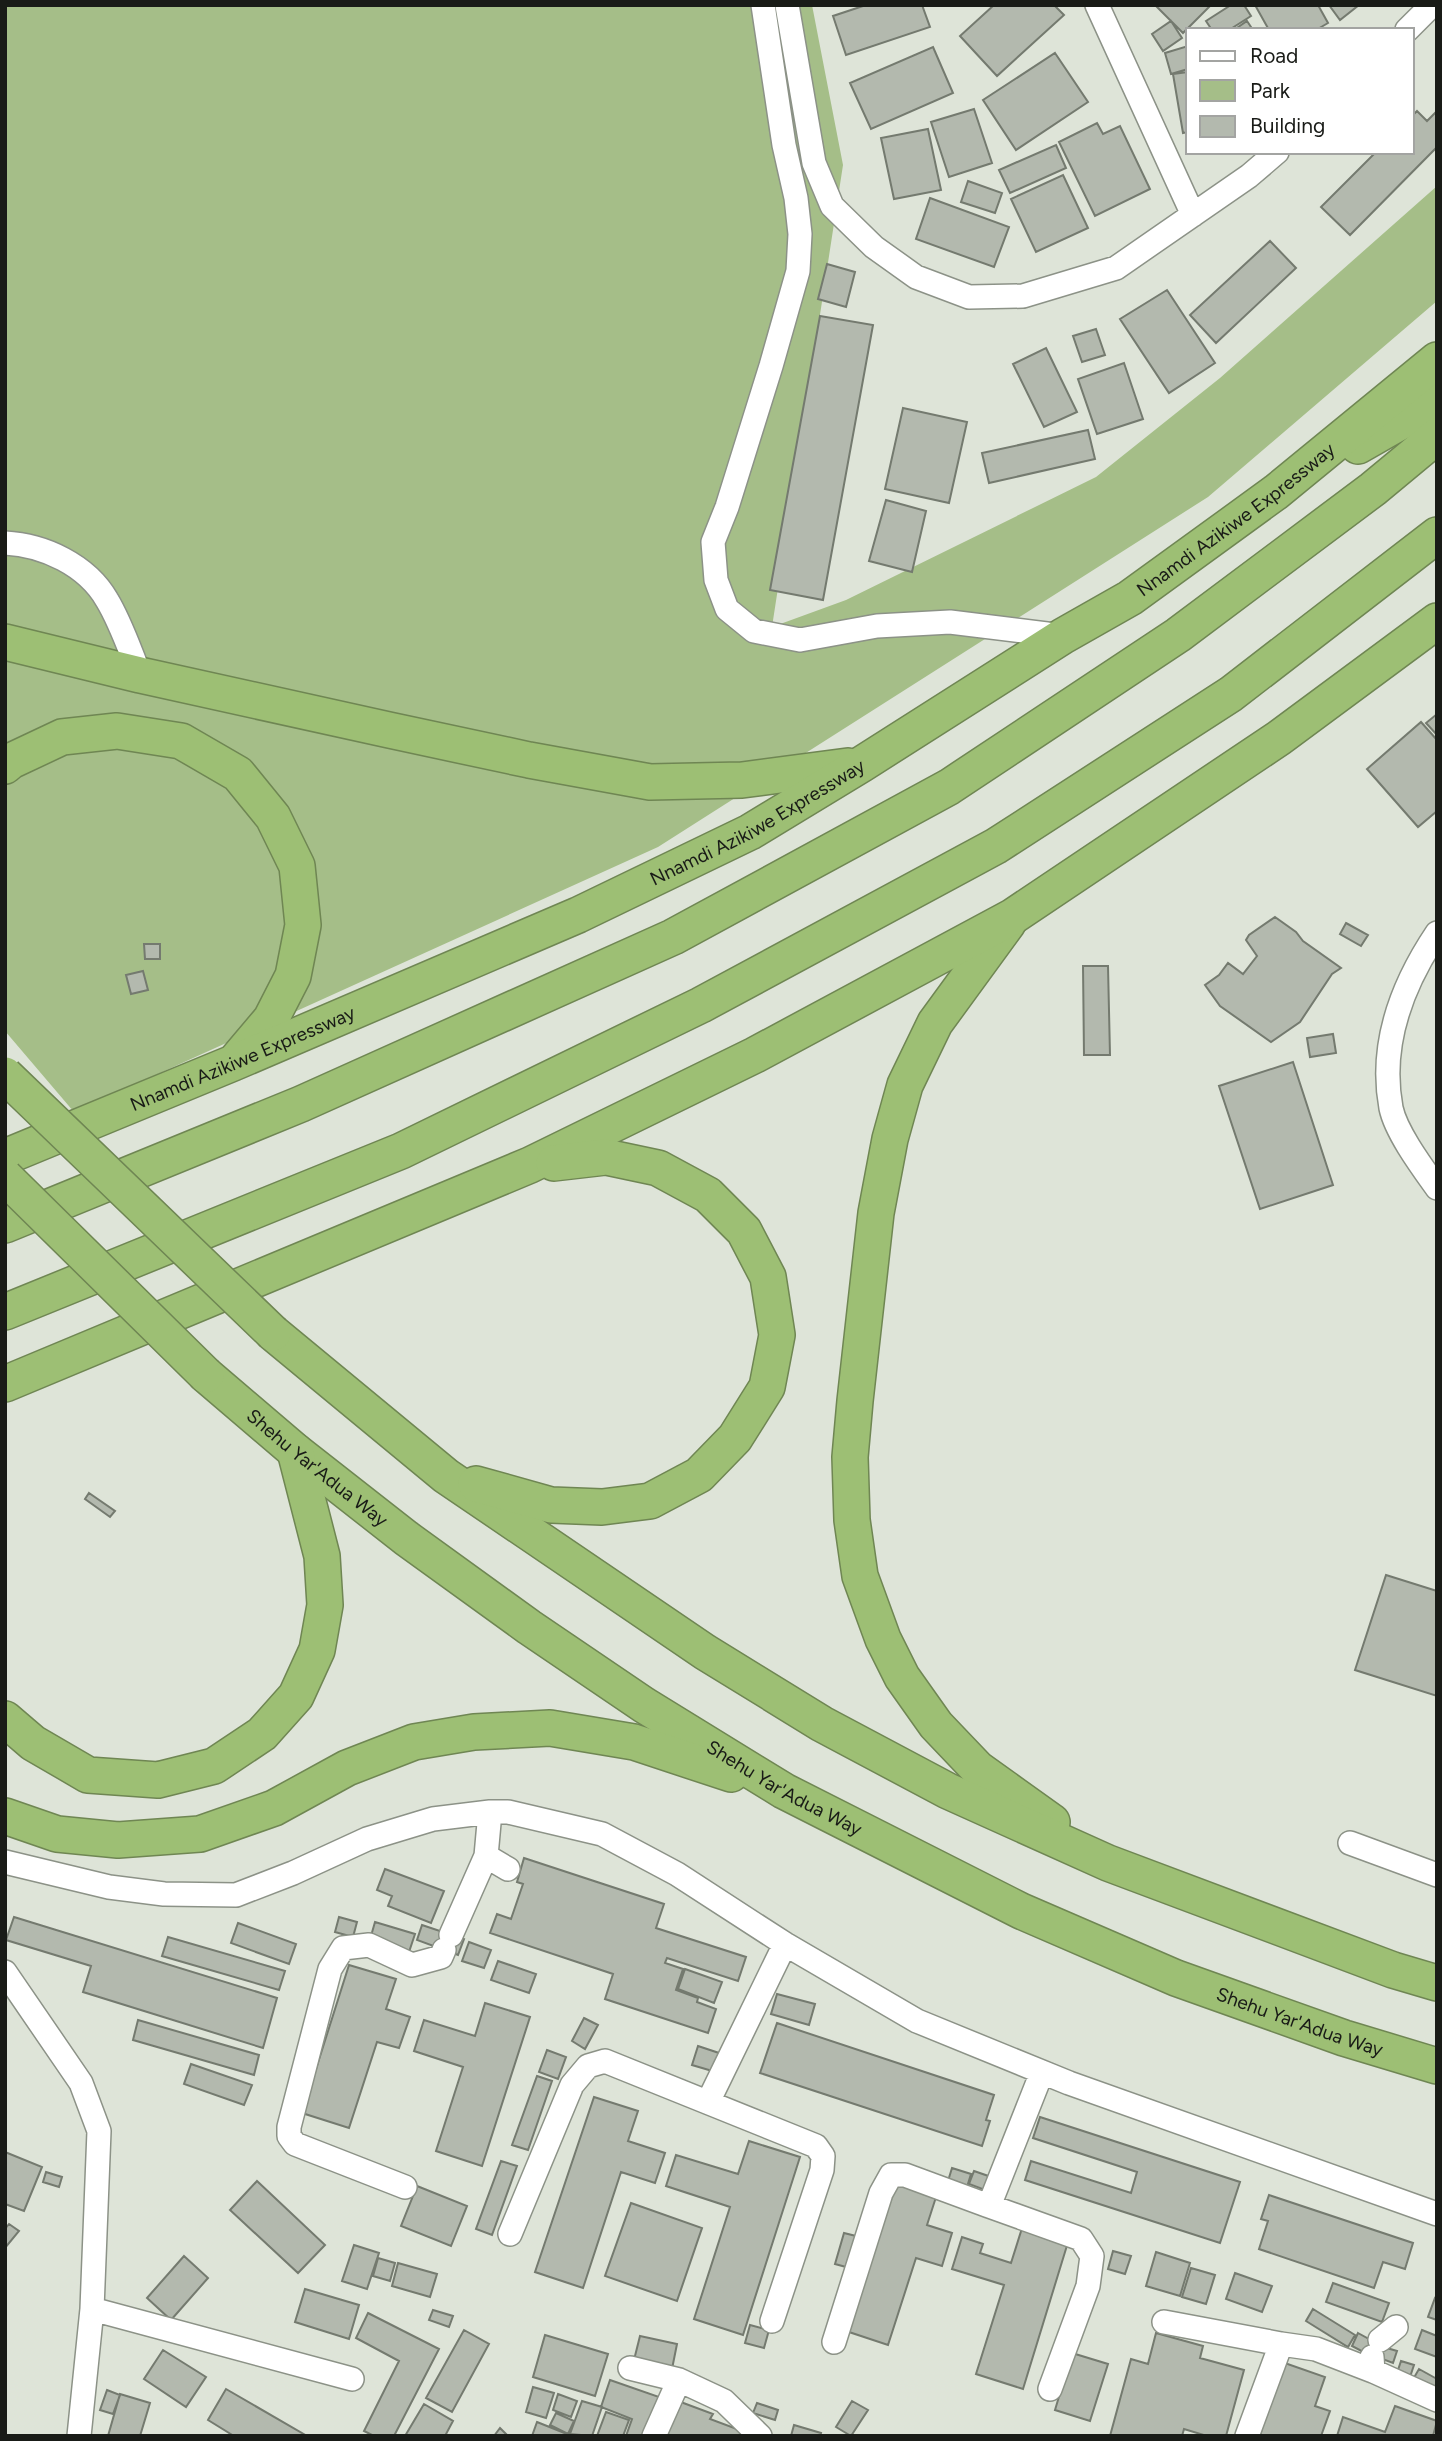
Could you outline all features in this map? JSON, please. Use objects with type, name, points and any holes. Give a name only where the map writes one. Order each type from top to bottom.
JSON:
[{"type":"highway","name":"Nnamdi Azikiwe Expressway","points":[[5,1157],[233,1063],[578,915],[750,832],[1063,636],[1130,598],[1276,492],[1314,458],[1437,360]]},
{"type":"highway","points":[[1276,492],[1437,401]]},
{"type":"highway","points":[[5,1224],[301,1104],[673,937],[949,787],[1178,635],[1373,489],[1437,436]]},
{"type":"highway","points":[[5,1312],[401,1150],[701,1005],[996,846],[1231,694],[1437,535]]},
{"type":"highway","points":[[1408,644],[1437,611]]},
{"type":"highway","points":[[8,1386],[530,1165],[755,1055],[1013,917],[1279,738],[1437,621]]},
{"type":"highway","points":[[5,642],[140,675],[529,760],[650,782],[742,780],[862,764]]},
{"type":"highway","points":[[5,766],[62,737],[117,731],[181,741],[238,774],[273,817],[298,866],[303,925],[293,976],[271,1019],[233,1063]]},
{"type":"highway","points":[[1013,917],[935,1023],[905,1085],[876,1213],[850,1457],[852,1520],[860,1576],[883,1639],[902,1677],[936,1725],[978,1769],[1108,1863]]},
{"type":"highway","points":[[5,1075],[273,1333],[446,1476],[705,1652],[822,1724],[948,1791],[1108,1863],[1393,1970],[1437,1983]]},
{"type":"highway","points":[[446,1476],[551,1505],[602,1507],[650,1501],[699,1475],[735,1438],[767,1387],[777,1335],[768,1277],[744,1231],[708,1195],[658,1168],[606,1157],[530,1165]]},
{"type":"highway","name":"Shehu Yar'Adua Way","points":[[5,1177],[206,1375],[295,1451],[406,1538],[529,1627],[644,1704],[784,1791],[1020,1911],[1176,1978],[1344,2038],[1437,2066]]},
{"type":"highway","points":[[5,1720],[33,1744],[88,1775],[158,1780],[214,1766],[262,1734],[296,1696],[317,1650],[325,1605],[322,1556],[295,1451]]},
{"type":"highway","points":[[5,1816],[57,1834],[118,1840],[200,1834],[274,1808],[347,1768],[414,1742],[474,1732],[550,1728],[634,1742],[784,1791]]},
{"type":"street","points":[[763,5],[784,145],[796,198],[800,234],[799,271],[727,507],[713,541],[716,580],[727,609],[754,631],[800,640],[877,626],[950,622],[1063,636]]},
{"type":"street","points":[[787,5],[814,163],[832,206],[874,247],[916,277],[970,297],[1023,296],[1116,268],[1249,176],[1275,154]]},
{"type":"street","points":[[1097,5],[1193,215]]},
{"type":"street","points":[[1408,28],[1432,5]]},
{"type":"street","points":[[5,543],[24,544],[59,556],[93,582],[107,599],[140,675]]},
{"type":"street","points":[[1437,933],[1402,994],[1388,1052],[1392,1109],[1414,1157],[1437,1188]]},
{"type":"street","points":[[405,2187],[295,2144],[289,2136],[289,2127],[330,1969],[343,1948],[369,1945],[412,1965],[441,1957],[486,1856],[489,1812]]},
{"type":"street","points":[[5,1862],[109,1887],[164,1894],[236,1895],[293,1873],[367,1839],[433,1819],[508,1812],[603,1834],[677,1874],[785,1944],[917,2021],[1042,2072],[1437,2214]]},
{"type":"street","points":[[1350,1843],[1437,1875]]},
{"type":"street","points":[[486,1856],[508,1869]]},
{"type":"street","points":[[708,2102],[785,1944]]},
{"type":"street","points":[[5,1972],[81,2083],[99,2131],[92,2309],[79,2436]]},
{"type":"street","points":[[510,2234],[572,2085],[588,2066],[605,2061],[816,2146],[823,2156],[822,2170],[772,2321]]},
{"type":"street","points":[[989,2206],[1042,2072]]},
{"type":"street","points":[[834,2342],[881,2193],[891,2175],[905,2175],[1081,2239],[1092,2256],[1087,2286],[1050,2389]]},
{"type":"street","points":[[92,2309],[352,2379]]},
{"type":"street","points":[[1164,2322],[1316,2349],[1380,2349],[1437,2400]]},
{"type":"street","points":[[1247,2436],[1281,2344]]},
{"type":"street","points":[[630,2368],[679,2380],[724,2401],[760,2436]]},
{"type":"street","points":[[654,2436],[679,2380]]},
{"type":"green space","points":[[5,5],[812,5],[843,165],[772,627],[846,600],[1096,477],[1220,378],[1437,186],[1437,301],[1208,497],[658,847],[74,1112],[5,1031]]},
{"type":"building","points":[[866,5],[922,5],[930,27],[846,55],[833,16]]},
{"type":"building","points":[[994,5],[1054,5],[1064,15],[997,76],[960,36]]},
{"type":"building","points":[[1155,5],[1211,5],[1186,28],[1183,33]]},
{"type":"building","points":[[1231,5],[1244,5],[1251,16],[1232,28],[1211,28],[1206,21]]},
{"type":"building","points":[[1255,5],[1318,5],[1328,23],[1319,28],[1268,28]]},
{"type":"building","points":[[1329,5],[1359,5],[1340,20]]},
{"type":"building","points":[[1171,21],[1182,38],[1163,51],[1152,34]]},
{"type":"building","points":[[1247,21],[1252,28],[1237,28]]},
{"type":"building","points":[[933,47],[953,93],[871,129],[850,83]]},
{"type":"building","points":[[1186,47],[1186,70],[1171,74],[1165,53]]},
{"type":"building","points":[[1055,53],[1088,102],[1016,150],[983,100]]},
{"type":"building","points":[[1186,72],[1186,132],[1183,133],[1173,74]]},
{"type":"building","points":[[974,109],[992,163],[949,177],[931,122]]},
{"type":"building","points":[[1417,111],[1427,121],[1437,111],[1437,147],[1350,235],[1321,207],[1374,154],[1414,154],[1414,114]]},
{"type":"building","points":[[1097,123],[1103,134],[1120,126],[1150,189],[1095,216],[1059,142]]},
{"type":"building","points":[[928,129],[941,190],[894,199],[881,138]]},
{"type":"building","points":[[1056,145],[1066,168],[1010,193],[999,170]]},
{"type":"building","points":[[1063,175],[1088,228],[1036,252],[1011,199]]},
{"type":"building","points":[[968,181],[1002,193],[995,213],[961,202]]},
{"type":"building","points":[[930,198],[1009,227],[994,267],[916,239]]},
{"type":"building","points":[[1270,241],[1296,268],[1216,343],[1190,315]]},
{"type":"building","points":[[827,264],[855,272],[846,307],[818,299]]},
{"type":"building","points":[[1167,290],[1215,363],[1169,393],[1120,319]]},
{"type":"building","points":[[820,316],[873,325],[823,600],[770,590]]},
{"type":"building","points":[[1096,329],[1105,355],[1082,362],[1073,336]]},
{"type":"building","points":[[1046,348],[1077,412],[1044,427],[1013,364]]},
{"type":"building","points":[[1124,363],[1143,419],[1097,434],[1078,379]]},
{"type":"building","points":[[903,408],[967,422],[949,503],[885,489]]},
{"type":"building","points":[[1088,430],[1095,459],[989,483],[982,453]]},
{"type":"building","points":[[886,500],[926,511],[912,572],[869,561]]},
{"type":"building","points":[[1437,714],[1437,735],[1426,723]]},
{"type":"building","points":[[1421,722],[1437,740],[1437,811],[1418,827],[1367,769]]},
{"type":"building","points":[[1275,917],[1341,968],[1332,974],[1300,1022],[1271,1042],[1220,1006],[1205,985],[1219,975],[1228,963],[1243,974],[1257,956],[1246,940]]},
{"type":"building","points":[[1346,923],[1368,935],[1361,946],[1340,934]]},
{"type":"building","points":[[144,944],[160,944],[160,959],[145,959]]},
{"type":"building","points":[[1083,966],[1108,966],[1110,1055],[1084,1055]]},
{"type":"building","points":[[143,971],[148,990],[131,994],[126,975]]},
{"type":"building","points":[[1333,1034],[1336,1053],[1310,1057],[1307,1038]]},
{"type":"building","points":[[1293,1062],[1333,1185],[1260,1209],[1219,1086]]},
{"type":"building","points":[[89,1493],[115,1511],[110,1517],[85,1499]]},
{"type":"building","points":[[1386,1575],[1437,1591],[1437,1696],[1355,1670]]},
{"type":"building","points":[[524,1858],[664,1904],[656,1928],[746,1957],[738,1981],[667,1958],[665,1963],[683,1969],[676,1990],[698,1998],[697,2002],[716,2009],[708,2033],[605,1999],[613,1974],[490,1933],[497,1914],[511,1919],[523,1884],[517,1882]]},
{"type":"building","points":[[385,1869],[444,1891],[431,1923],[388,1906],[392,1896],[377,1890]]},
{"type":"building","points":[[14,1917],[277,1998],[263,2048],[83,1992],[91,1966],[6,1940]]},
{"type":"building","points":[[339,1917],[357,1922],[353,1937],[335,1932]]},
{"type":"building","points":[[375,1922],[415,1934],[408,1955],[369,1943]]},
{"type":"building","points":[[238,1923],[296,1944],[289,1964],[231,1943]]},
{"type":"building","points":[[422,1925],[464,1939],[458,1955],[417,1940]]},
{"type":"building","points":[[168,1937],[285,1971],[279,1990],[162,1956]]},
{"type":"building","points":[[469,1942],[491,1950],[484,1968],[462,1961]]},
{"type":"building","points":[[498,1961],[536,1974],[529,1993],[491,1980]]},
{"type":"building","points":[[349,1965],[396,1979],[386,2009],[410,2017],[399,2048],[377,2042],[349,2128],[302,2113]]},
{"type":"building","points":[[685,1969],[722,1982],[714,2003],[678,1989]]},
{"type":"building","points":[[777,1994],[815,2004],[809,2025],[771,2014]]},
{"type":"building","points":[[485,2003],[530,2017],[482,2166],[436,2151],[463,2067],[414,2051],[424,2020],[475,2036]]},
{"type":"building","points":[[584,2018],[598,2025],[585,2049],[572,2041]]},
{"type":"building","points":[[138,2020],[259,2055],[254,2075],[133,2040]]},
{"type":"building","points":[[777,2023],[994,2095],[982,2146],[760,2073]]},
{"type":"building","points":[[698,2046],[725,2055],[719,2073],[692,2065]]},
{"type":"building","points":[[547,2050],[566,2057],[558,2079],[539,2072]]},
{"type":"building","points":[[191,2064],[252,2085],[244,2105],[184,2084]]},
{"type":"building","points":[[537,2076],[552,2081],[528,2150],[512,2145]]},
{"type":"building","points":[[594,2097],[638,2111],[628,2141],[665,2153],[655,2183],[621,2172],[583,2288],[535,2272]]},
{"type":"building","points":[[1040,2117],[1240,2182],[1220,2243],[1025,2180],[1031,2161],[1131,2193],[1137,2172],[1033,2138]]},
{"type":"building","points":[[749,2141],[800,2157],[743,2335],[694,2319],[730,2207],[666,2186],[676,2155],[738,2174]]},
{"type":"building","points":[[5,2152],[42,2167],[24,2211],[5,2204]]},
{"type":"building","points":[[501,2161],[517,2166],[492,2235],[476,2229]]},
{"type":"building","points":[[952,2168],[971,2174],[967,2187],[948,2181]]},
{"type":"building","points":[[974,2171],[997,2179],[993,2193],[969,2184]]},
{"type":"building","points":[[46,2172],[62,2177],[59,2187],[43,2182]]},
{"type":"building","points":[[892,2180],[937,2194],[927,2225],[952,2233],[942,2266],[916,2258],[888,2345],[843,2330]]},
{"type":"building","points":[[257,2181],[325,2245],[298,2273],[230,2210]]},
{"type":"building","points":[[417,2186],[467,2206],[451,2246],[401,2226]]},
{"type":"building","points":[[1269,2195],[1413,2243],[1405,2269],[1383,2262],[1374,2288],[1259,2249],[1268,2221],[1261,2219]]},
{"type":"building","points":[[631,2203],[702,2228],[677,2301],[605,2276]]},
{"type":"building","points":[[9,2224],[19,2231],[5,2248],[5,2229]]},
{"type":"building","points":[[1023,2225],[1069,2239],[1023,2389],[976,2374],[1004,2285],[952,2269],[962,2237],[983,2244],[980,2253],[1011,2263]]},
{"type":"building","points":[[844,2233],[856,2236],[846,2267],[835,2264]]},
{"type":"building","points":[[354,2245],[379,2253],[367,2289],[342,2281]]},
{"type":"building","points":[[1113,2251],[1131,2256],[1125,2274],[1108,2269]]},
{"type":"building","points":[[1156,2252],[1190,2263],[1180,2296],[1146,2286]]},
{"type":"building","points":[[184,2256],[208,2278],[171,2320],[147,2298]]},
{"type":"building","points":[[378,2258],[395,2263],[390,2281],[373,2276]]},
{"type":"building","points":[[398,2263],[437,2274],[430,2297],[392,2286]]},
{"type":"building","points":[[1191,2268],[1215,2275],[1206,2304],[1182,2297]]},
{"type":"building","points":[[1235,2273],[1272,2286],[1262,2312],[1226,2299]]},
{"type":"building","points":[[1333,2283],[1389,2303],[1382,2322],[1326,2302]]},
{"type":"building","points":[[305,2289],[359,2305],[349,2339],[295,2322]]},
{"type":"building","points":[[1435,2298],[1437,2299],[1437,2320],[1428,2317]]},
{"type":"building","points":[[1313,2309],[1355,2335],[1348,2347],[1306,2321]]},
{"type":"building","points":[[433,2310],[453,2316],[449,2327],[429,2320]]},
{"type":"building","points":[[368,2313],[439,2349],[394,2436],[374,2436],[364,2431],[399,2361],[356,2338]]},
{"type":"building","points":[[750,2325],[769,2330],[764,2348],[745,2343]]},
{"type":"building","points":[[464,2330],[489,2344],[452,2412],[426,2398]]},
{"type":"building","points":[[1422,2330],[1437,2336],[1437,2357],[1415,2349]]},
{"type":"building","points":[[1156,2333],[1203,2346],[1200,2358],[1244,2370],[1226,2436],[1207,2436],[1184,2429],[1182,2436],[1110,2436],[1131,2359],[1148,2364]]},
{"type":"building","points":[[1358,2333],[1376,2343],[1369,2355],[1352,2346]]},
{"type":"building","points":[[545,2335],[608,2354],[595,2396],[533,2377]]},
{"type":"building","points":[[640,2336],[677,2344],[672,2369],[634,2360]]},
{"type":"building","points":[[1380,2346],[1397,2351],[1393,2363],[1377,2357]]},
{"type":"building","points":[[163,2350],[206,2377],[186,2407],[144,2379]]},
{"type":"building","points":[[1072,2353],[1108,2364],[1090,2421],[1055,2410]]},
{"type":"building","points":[[1279,2361],[1325,2377],[1315,2406],[1330,2411],[1321,2436],[1260,2436]]},
{"type":"building","points":[[1401,2361],[1414,2365],[1410,2377],[1397,2373]]},
{"type":"building","points":[[1419,2369],[1437,2379],[1437,2395],[1412,2381]]},
{"type":"building","points":[[610,2380],[662,2398],[648,2436],[626,2436],[632,2419],[601,2407]]},
{"type":"building","points":[[533,2387],[554,2393],[546,2418],[526,2412]]},
{"type":"building","points":[[226,2389],[307,2436],[234,2436],[208,2420]]},
{"type":"building","points":[[107,2390],[120,2395],[113,2414],[100,2410]]},
{"type":"building","points":[[120,2394],[150,2403],[140,2436],[108,2436]]},
{"type":"building","points":[[558,2394],[577,2401],[571,2417],[553,2410]]},
{"type":"building","points":[[582,2401],[602,2407],[592,2436],[570,2434]]},
{"type":"building","points":[[678,2401],[713,2414],[710,2419],[745,2432],[743,2436],[665,2436]]},
{"type":"building","points":[[852,2401],[868,2410],[851,2436],[836,2427]]},
{"type":"building","points":[[757,2403],[778,2410],[775,2420],[753,2413]]},
{"type":"building","points":[[424,2404],[453,2421],[445,2436],[405,2436]]},
{"type":"building","points":[[1395,2406],[1437,2421],[1433,2436],[1337,2436],[1343,2417],[1385,2432]]},
{"type":"building","points":[[606,2412],[629,2420],[623,2436],[597,2436]]},
{"type":"building","points":[[556,2413],[574,2421],[568,2434],[550,2425]]},
{"type":"building","points":[[537,2422],[572,2436],[532,2436]]},
{"type":"building","points":[[794,2425],[821,2433],[820,2436],[791,2436]]},
{"type":"building","points":[[500,2428],[508,2436],[494,2436]]}]
